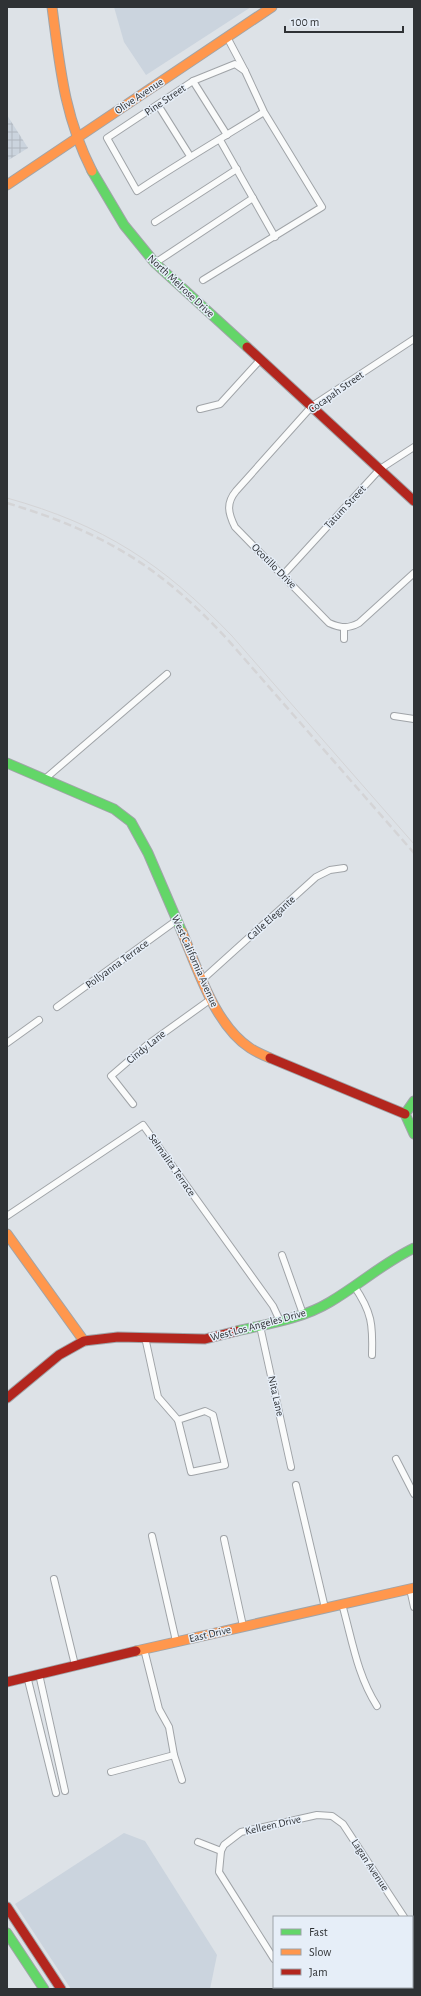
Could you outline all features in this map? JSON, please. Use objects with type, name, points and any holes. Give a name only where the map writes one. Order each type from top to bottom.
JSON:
[{"type":"main road","name":"North Melrose Drive","points":[[52,7],[63,93],[76,138],[88,166],[103,193],[136,242],[155,263],[414,501]]},
{"type":"main road","name":"Olive Avenue","points":[[7,185],[272,7]]},
{"type":"main road","name":"West California Avenue","points":[[7,763],[46,778],[114,809],[131,822],[148,853],[211,999],[232,1031],[250,1048],[276,1062],[405,1114]]},
{"type":"main road","points":[[414,1101],[405,1114],[414,1134]]},
{"type":"main road","points":[[7,1234],[84,1341]]},
{"type":"main road","name":"West Los Angeles Drive","points":[[7,1398],[59,1355],[84,1341],[118,1336],[205,1339],[280,1321],[303,1314],[329,1303],[394,1258],[414,1248]]},
{"type":"main road","name":"East Drive","points":[[7,1682],[176,1641],[412,1589]]},
{"type":"main road","points":[[7,1907],[61,1989]]},
{"type":"main road","points":[[7,1933],[44,1989]]},
{"type":"street","points":[[203,280],[322,207],[264,112],[227,37]]},
{"type":"street","points":[[193,81],[235,64],[245,71]]},
{"type":"street","name":"Pine Street","points":[[190,156],[137,191],[107,138],[193,81],[228,135]]},
{"type":"street","points":[[158,105],[190,156],[220,140],[264,112]]},
{"type":"street","points":[[220,140],[275,237]]},
{"type":"street","points":[[155,222],[236,169]]},
{"type":"street","points":[[155,263],[253,198]]},
{"type":"street","name":"Cocapah Street","points":[[236,491],[312,406],[414,339]]},
{"type":"street","points":[[200,409],[220,404],[260,360]]},
{"type":"street","name":"Tatum Street","points":[[283,574],[380,469],[414,447]]},
{"type":"street","name":"Ocotillo Drive","points":[[236,491],[230,498],[230,515],[235,527],[329,622],[338,627],[344,627]]},
{"type":"street","points":[[344,639],[344,627],[351,627],[359,623],[414,573]]},
{"type":"street","points":[[46,778],[167,674]]},
{"type":"street","points":[[394,716],[414,719]]},
{"type":"street","name":"Calle Elegante","points":[[203,979],[316,877],[330,870],[344,868]]},
{"type":"street","name":"Pollyanna Terrace","points":[[57,1007],[177,920]]},
{"type":"street","name":"Cindy Lane","points":[[133,1104],[111,1076],[147,1045],[211,999]]},
{"type":"street","points":[[7,1044],[39,1020]]},
{"type":"street","name":"Selmalita Terrace","points":[[7,1216],[144,1125],[273,1306],[280,1321]]},
{"type":"street","points":[[282,1254],[303,1314]]},
{"type":"street","points":[[354,1286],[366,1302],[373,1327],[372,1355]]},
{"type":"street","name":"Nita Lane","points":[[260,1326],[291,1466]]},
{"type":"street","points":[[145,1337],[158,1397],[178,1420],[191,1472],[225,1465],[211,1414],[206,1411],[178,1420]]},
{"type":"street","points":[[396,1459],[414,1494]]},
{"type":"street","points":[[296,1485],[325,1608]]},
{"type":"street","points":[[152,1536],[176,1641]]},
{"type":"street","points":[[224,1539],[243,1626]]},
{"type":"street","points":[[54,1579],[75,1665]]},
{"type":"street","points":[[412,1589],[414,1607]]},
{"type":"street","points":[[342,1604],[358,1669],[366,1689],[377,1706]]},
{"type":"street","points":[[144,1649],[159,1709],[169,1728],[174,1754],[182,1780]]},
{"type":"street","points":[[39,1674],[65,1791]]},
{"type":"street","points":[[27,1676],[56,1793]]},
{"type":"street","points":[[111,1772],[174,1754]]},
{"type":"street","name":"Kelleen Drive","points":[[221,1851],[224,1845],[241,1832],[317,1815],[332,1816]]},
{"type":"street","name":"Lagan Avenue","points":[[332,1816],[343,1824],[403,1916]]},
{"type":"street","points":[[198,1842],[221,1851],[219,1872],[273,1957]]},
{"type":"shaded area","points":[[114,7],[251,7],[146,75],[124,42]]},
{"type":"shaded area","points":[[7,115],[28,148],[7,161]]},
{"type":"shaded area","points":[[124,1833],[145,1841],[217,1955],[210,1989],[71,1989],[15,1904]]},
{"type":"tram line","points":[[7,498],[42,509],[103,535],[130,550],[181,588],[232,636],[414,844]]},
{"type":"railway","points":[[7,503],[72,526],[101,540],[154,572],[178,591],[228,640],[414,853]]},
{"type":"traffic: fast","points":[[92,171],[124,225],[155,263],[247,347]]},
{"type":"traffic: fast","points":[[7,763],[114,809],[131,822],[148,853],[182,932]]},
{"type":"traffic: fast","points":[[414,1101],[405,1114],[414,1134]]},
{"type":"traffic: fast","points":[[237,1331],[296,1317],[319,1308],[341,1295],[392,1260],[414,1248]]},
{"type":"traffic: fast","points":[[7,1933],[44,1989]]},
{"type":"traffic: slow","points":[[52,7],[64,91],[75,131],[92,171]]},
{"type":"traffic: slow","points":[[7,185],[272,7]]},
{"type":"traffic: slow","points":[[182,932],[209,996],[227,1026],[250,1048],[270,1058]]},
{"type":"traffic: slow","points":[[7,1234],[84,1341]]},
{"type":"traffic: slow","points":[[136,1651],[414,1588]]},
{"type":"traffic: jam","points":[[247,347],[414,501]]},
{"type":"traffic: jam","points":[[270,1058],[405,1114]]},
{"type":"traffic: jam","points":[[7,1398],[59,1355],[84,1341],[118,1337],[205,1339],[237,1331]]},
{"type":"traffic: jam","points":[[7,1682],[136,1651]]},
{"type":"traffic: jam","points":[[7,1907],[61,1989]]}]
